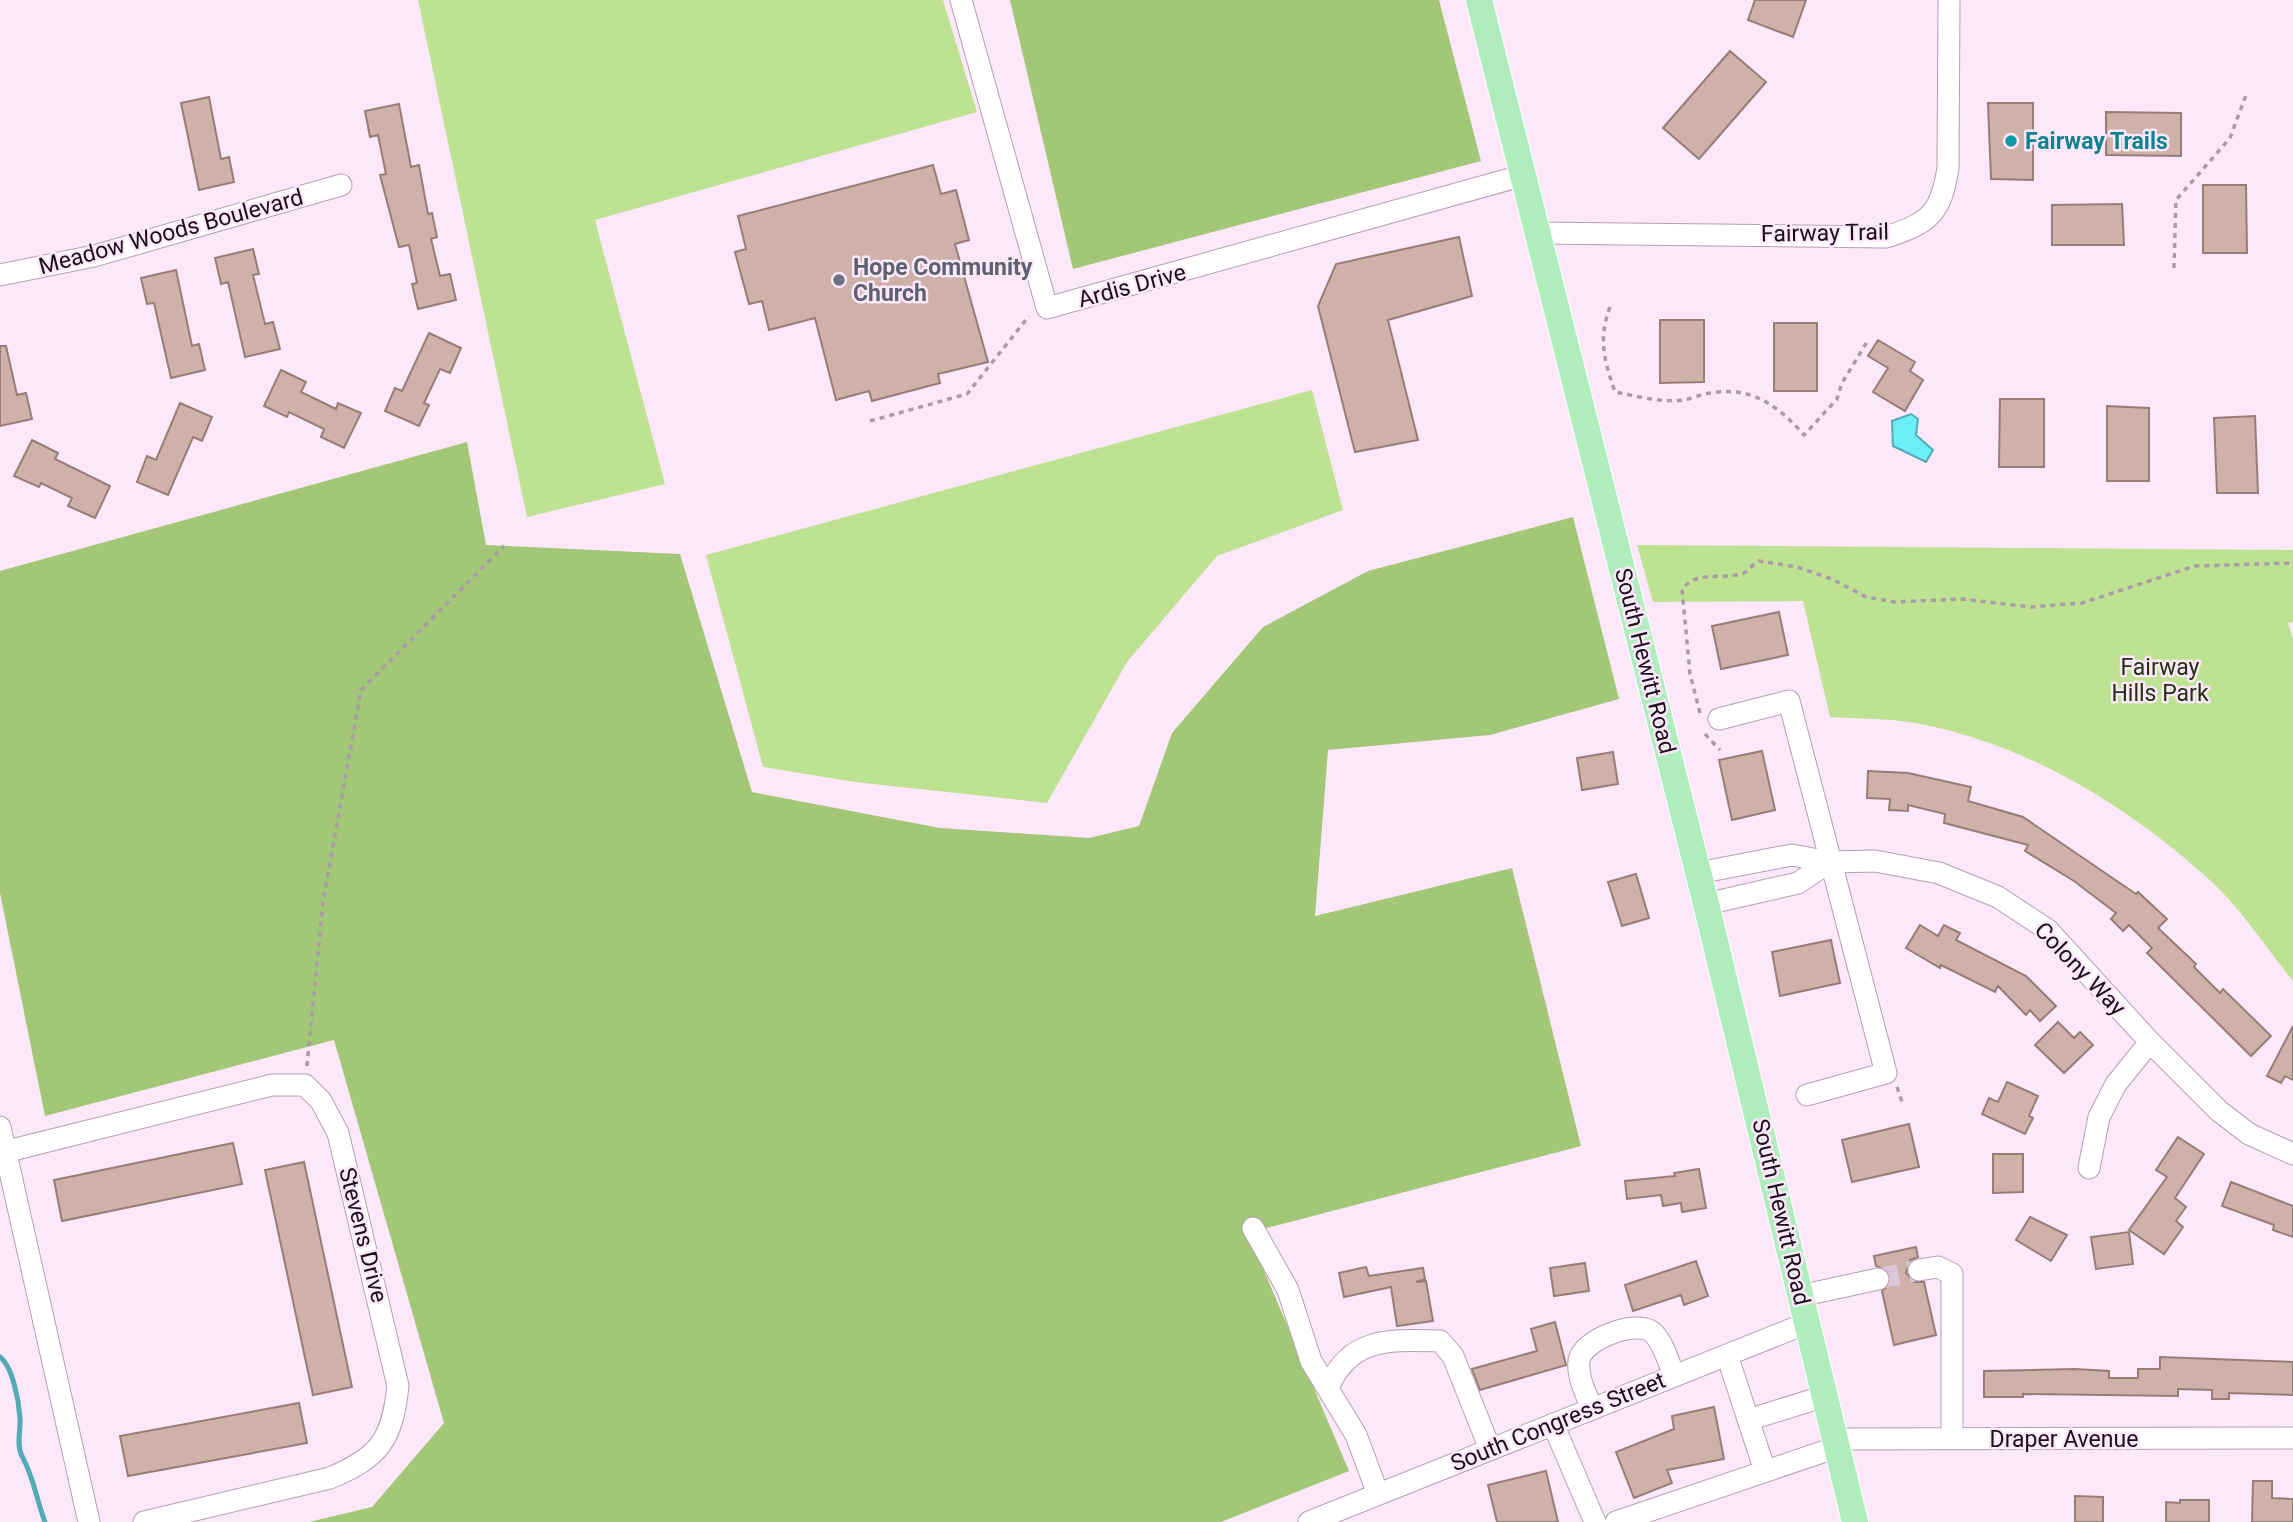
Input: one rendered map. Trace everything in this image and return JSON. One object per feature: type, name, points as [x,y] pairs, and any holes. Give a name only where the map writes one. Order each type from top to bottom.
[{"type":"main road","name":"South Hewitt Road","points":[[1479,0],[1706,905],[1855,1522]]},
{"type":"street","name":"Ardis Drive","points":[[961,0],[1042,307],[1524,175]]},
{"type":"street","name":"Fairway Trail","points":[[1538,233],[1886,237],[1913,228],[1930,218],[1944,195],[1948,0]]},
{"type":"street","name":"Meadow Woods Boulevard","points":[[0,275],[94,256],[341,185]]},
{"type":"street","points":[[1719,719],[1789,701],[1886,1073],[1807,1095]]},
{"type":"street","name":"Colony Way","points":[[1698,873],[1792,855],[1829,862],[1875,861],[1939,873],[1998,897],[2048,930],[2150,1042],[2219,1111],[2249,1133],[2293,1154]]},
{"type":"street","points":[[1706,905],[1798,883],[1829,862]]},
{"type":"street","points":[[2089,1168],[2099,1117],[2116,1084],[2150,1042]]},
{"type":"street","points":[[8,1151],[272,1085],[305,1085]]},
{"type":"street","name":"Stevens Drive","points":[[144,1522],[330,1478],[359,1466],[380,1446],[394,1422],[398,1386],[338,1133],[321,1101],[305,1085]]},
{"type":"street","points":[[0,1127],[8,1151],[89,1522]]},
{"type":"street","points":[[1253,1228],[1288,1290],[1311,1361],[1356,1435],[1378,1494]]},
{"type":"street","points":[[1919,1270],[1938,1268],[1952,1274],[1952,1439]]},
{"type":"street","points":[[1800,1296],[1878,1279]]},
{"type":"street","name":"South Congress Street","points":[[1309,1522],[1348,1514],[1378,1494],[1807,1323]]},
{"type":"street","points":[[1592,1408],[1584,1387],[1579,1361],[1582,1351],[1592,1342],[1631,1328],[1652,1332],[1674,1376]]},
{"type":"street","points":[[1328,1388],[1336,1368],[1358,1348],[1397,1340],[1440,1341],[1453,1356],[1490,1449]]},
{"type":"street","points":[[1727,1355],[1765,1471]]},
{"type":"street","points":[[1748,1420],[1825,1396]]},
{"type":"street","points":[[1553,1424],[1595,1522]]},
{"type":"street","name":"Draper Avenue","points":[[1616,1522],[1765,1471],[1836,1443],[1952,1439],[2293,1438]]},
{"type":"path","points":[[2174,268],[2176,200],[2230,138],[2246,95]]},
{"type":"path","points":[[870,421],[967,394],[1042,307]]},
{"type":"path","points":[[1610,307],[1602,329],[1605,364],[1615,392],[1649,399],[1683,400],[1711,393],[1737,392],[1769,401],[1804,435],[1838,399],[1842,383],[1867,342]]},
{"type":"path","points":[[305,1085],[323,902],[361,690],[504,546]]},
{"type":"path","points":[[1720,750],[1705,734],[1690,674],[1682,589],[1688,582],[1699,578],[1742,574],[1759,561],[1797,567],[1832,579],[1866,597],[1895,602],[1961,599],[2053,607],[2082,603],[2195,566],[2293,563]]},
{"type":"green space","points":[[418,0],[943,0],[977,112],[595,220],[665,484],[527,517]]},
{"type":"green space","points":[[1010,0],[1439,0],[1481,161],[1073,269]]},
{"type":"green space","points":[[1312,390],[1343,510],[1217,556],[1127,662],[1047,803],[855,782],[763,767],[706,555]]},
{"type":"green space","points":[[467,442],[486,545],[680,554],[752,792],[940,828],[1089,838],[1139,826],[1172,733],[1263,627],[1368,571],[1573,517],[1619,699],[1490,735],[1328,750],[1315,916],[1512,868],[1581,1146],[1248,1233],[1349,1471],[1221,1522],[309,1522],[372,1507],[444,1423],[334,1040],[45,1116],[0,893],[0,571]]},
{"type":"green space","name":"Fairway Hills Park","points":[[1637,545],[2293,550],[2293,622],[2288,623],[2293,639],[2293,981],[2244,917],[2212,882],[2180,854],[2111,804],[2036,762],[1956,732],[1905,721],[1830,717],[1803,601],[1653,602]]},
{"type":"water","points":[[1911,414],[1918,419],[1916,435],[1933,450],[1926,462],[1893,446],[1892,421]]},
{"type":"building","points":[[1755,0],[1806,0],[1793,37],[1748,20]]},
{"type":"building","points":[[1730,51],[1766,82],[1699,159],[1663,128]]},
{"type":"building","points":[[209,97],[221,159],[229,157],[234,182],[199,190],[181,103]]},
{"type":"building","name":"Fairway Trails","points":[[1988,103],[2033,103],[2033,180],[1991,179]]},
{"type":"building","points":[[399,104],[411,167],[419,165],[428,214],[432,213],[437,237],[431,239],[440,276],[450,274],[456,300],[418,309],[412,284],[417,283],[409,245],[399,247],[380,175],[386,174],[378,135],[370,137],[365,111]]},
{"type":"building","points":[[2106,112],[2181,113],[2181,156],[2106,155]]},
{"type":"building","name":"Hope Community Church","points":[[933,165],[941,194],[956,190],[969,240],[955,244],[988,362],[938,374],[940,383],[872,401],[869,391],[836,400],[815,318],[769,330],[762,301],[749,304],[735,252],[746,249],[738,216]]},
{"type":"building","points":[[2203,185],[2246,185],[2247,253],[2203,253]]},
{"type":"building","name":"Fairway Trails","points":[[2122,204],[2124,245],[2052,245],[2052,205]]},
{"type":"building","points":[[1459,237],[1472,296],[1388,320],[1418,440],[1355,452],[1318,306],[1336,264]]},
{"type":"building","points":[[253,249],[259,274],[253,275],[265,324],[273,322],[280,349],[245,357],[228,282],[221,284],[215,258]]},
{"type":"building","points":[[176,270],[192,346],[199,344],[205,370],[171,378],[154,303],[147,304],[141,278]]},
{"type":"building","points":[[1660,320],[1704,320],[1704,382],[1660,383]]},
{"type":"building","points":[[1774,323],[1817,323],[1817,391],[1774,391]]},
{"type":"building","points":[[429,333],[461,348],[450,373],[440,369],[424,403],[429,405],[419,426],[385,411],[395,388],[402,391]]},
{"type":"building","points":[[1878,340],[1915,362],[1910,371],[1923,380],[1905,411],[1873,392],[1888,368],[1868,356]]},
{"type":"building","points":[[0,346],[6,346],[17,395],[26,393],[32,419],[0,426]]},
{"type":"building","points":[[281,370],[306,382],[301,392],[336,409],[338,403],[361,413],[344,448],[321,437],[324,429],[289,412],[287,417],[264,406]]},
{"type":"building","points":[[2000,399],[2044,399],[2044,467],[1999,467]]},
{"type":"building","points":[[180,403],[212,417],[202,441],[193,437],[168,495],[137,482],[147,456],[156,460]]},
{"type":"building","points":[[2107,406],[2149,408],[2149,481],[2107,481]]},
{"type":"building","points":[[2255,416],[2258,493],[2217,493],[2214,418]]},
{"type":"building","points":[[32,440],[58,453],[55,459],[110,486],[95,518],[68,506],[72,498],[41,483],[39,487],[14,476]]},
{"type":"building","points":[[1779,612],[1788,655],[1721,669],[1712,626]]},
{"type":"building","points":[[1762,751],[1775,810],[1732,820],[1719,760]]},
{"type":"building","points":[[1613,752],[1618,784],[1582,790],[1577,758]]},
{"type":"building","points":[[1868,771],[1908,773],[1971,787],[1968,801],[2023,817],[2136,894],[2138,892],[2167,919],[2158,928],[2196,964],[2194,967],[2220,993],[2223,989],[2271,1036],[2251,1056],[2147,953],[2152,948],[2129,925],[2123,931],[2111,919],[2116,913],[2074,881],[2025,851],[2028,845],[1944,823],[1945,814],[1908,805],[1908,811],[1889,810],[1890,799],[1867,798]]},
{"type":"building","points":[[1636,874],[1649,918],[1622,926],[1608,882]]},
{"type":"building","points":[[1920,925],[1938,936],[1944,925],[1960,933],[1956,940],[2026,976],[2056,1006],[2040,1021],[2030,1010],[2026,1015],[1998,986],[1995,992],[1941,965],[1940,968],[1906,948]]},
{"type":"building","points":[[1831,940],[1840,983],[1780,996],[1772,952]]},
{"type":"building","points":[[2058,1022],[2074,1038],[2080,1032],[2093,1045],[2064,1073],[2035,1045]]},
{"type":"building","points":[[2293,1026],[2293,1080],[2285,1076],[2281,1083],[2267,1076]]},
{"type":"building","points":[[2007,1082],[2038,1096],[2029,1116],[2033,1118],[2025,1134],[1982,1114],[1989,1098],[1998,1102]]},
{"type":"building","points":[[1909,1124],[1919,1167],[1852,1182],[1842,1140]]},
{"type":"building","points":[[2178,1137],[2204,1154],[2175,1198],[2186,1207],[2176,1221],[2183,1227],[2164,1254],[2129,1230],[2167,1177],[2156,1170]]},
{"type":"building","points":[[233,1143],[242,1184],[62,1221],[54,1180]]},
{"type":"building","points":[[1993,1154],[2023,1154],[2023,1192],[1993,1193]]},
{"type":"building","points":[[304,1162],[352,1387],[313,1395],[265,1170]]},
{"type":"building","points":[[1699,1169],[1706,1208],[1682,1212],[1681,1203],[1663,1206],[1661,1195],[1627,1199],[1625,1181],[1675,1176],[1674,1173]]},
{"type":"building","points":[[2231,1182],[2293,1206],[2293,1237],[2273,1230],[2274,1225],[2222,1206]]},
{"type":"building","points":[[2030,1217],[2067,1235],[2051,1261],[2016,1240]]},
{"type":"building","points":[[2129,1232],[2133,1264],[2096,1269],[2091,1237]]},
{"type":"building","points":[[1916,1247],[1918,1257],[1910,1260],[1906,1273],[1914,1282],[1924,1282],[1936,1335],[1894,1345],[1882,1291],[1890,1284],[1891,1276],[1887,1270],[1876,1266],[1874,1256]]},
{"type":"building","points":[[1696,1261],[1708,1296],[1684,1305],[1681,1295],[1633,1311],[1625,1285]]},
{"type":"building","points":[[1585,1263],[1589,1291],[1554,1296],[1550,1268]]},
{"type":"building","points":[[1366,1267],[1369,1276],[1423,1268],[1425,1279],[1416,1282],[1426,1281],[1433,1321],[1397,1326],[1391,1287],[1344,1297],[1339,1273]]},
{"type":"building","points":[[1555,1322],[1566,1365],[1480,1390],[1472,1369],[1537,1351],[1531,1329]]},
{"type":"building","points":[[2160,1357],[2293,1362],[2293,1395],[2229,1393],[2229,1399],[2212,1399],[2212,1390],[2178,1389],[2178,1396],[2023,1394],[2023,1397],[1984,1397],[1984,1371],[2075,1369],[2109,1371],[2109,1378],[2138,1378],[2138,1369],[2160,1369]]},
{"type":"building","points":[[299,1403],[307,1443],[128,1476],[120,1436]]},
{"type":"building","points":[[1714,1407],[1724,1459],[1667,1470],[1672,1483],[1634,1498],[1616,1452],[1674,1429],[1672,1416]]},
{"type":"building","points":[[1546,1471],[1558,1522],[1497,1522],[1488,1485]]},
{"type":"building","points":[[2253,1481],[2272,1481],[2272,1498],[2293,1499],[2293,1522],[2252,1522]]},
{"type":"building","points":[[2075,1496],[2103,1497],[2103,1522],[2075,1522]]},
{"type":"building","points":[[2180,1500],[2209,1500],[2209,1522],[2166,1522],[2166,1502],[2180,1503]]},
{"type":"waterway","points":[[0,1357],[5,1362],[14,1385],[20,1418],[20,1452],[45,1522]]},
{"type":"tunnel","points":[[1878,1279],[1919,1270]]},
{"type":"place","name":"Fairway Trails","points":[[2011,141]]},
{"type":"place","name":"Hope Community Church","points":[[839,280]]}]
